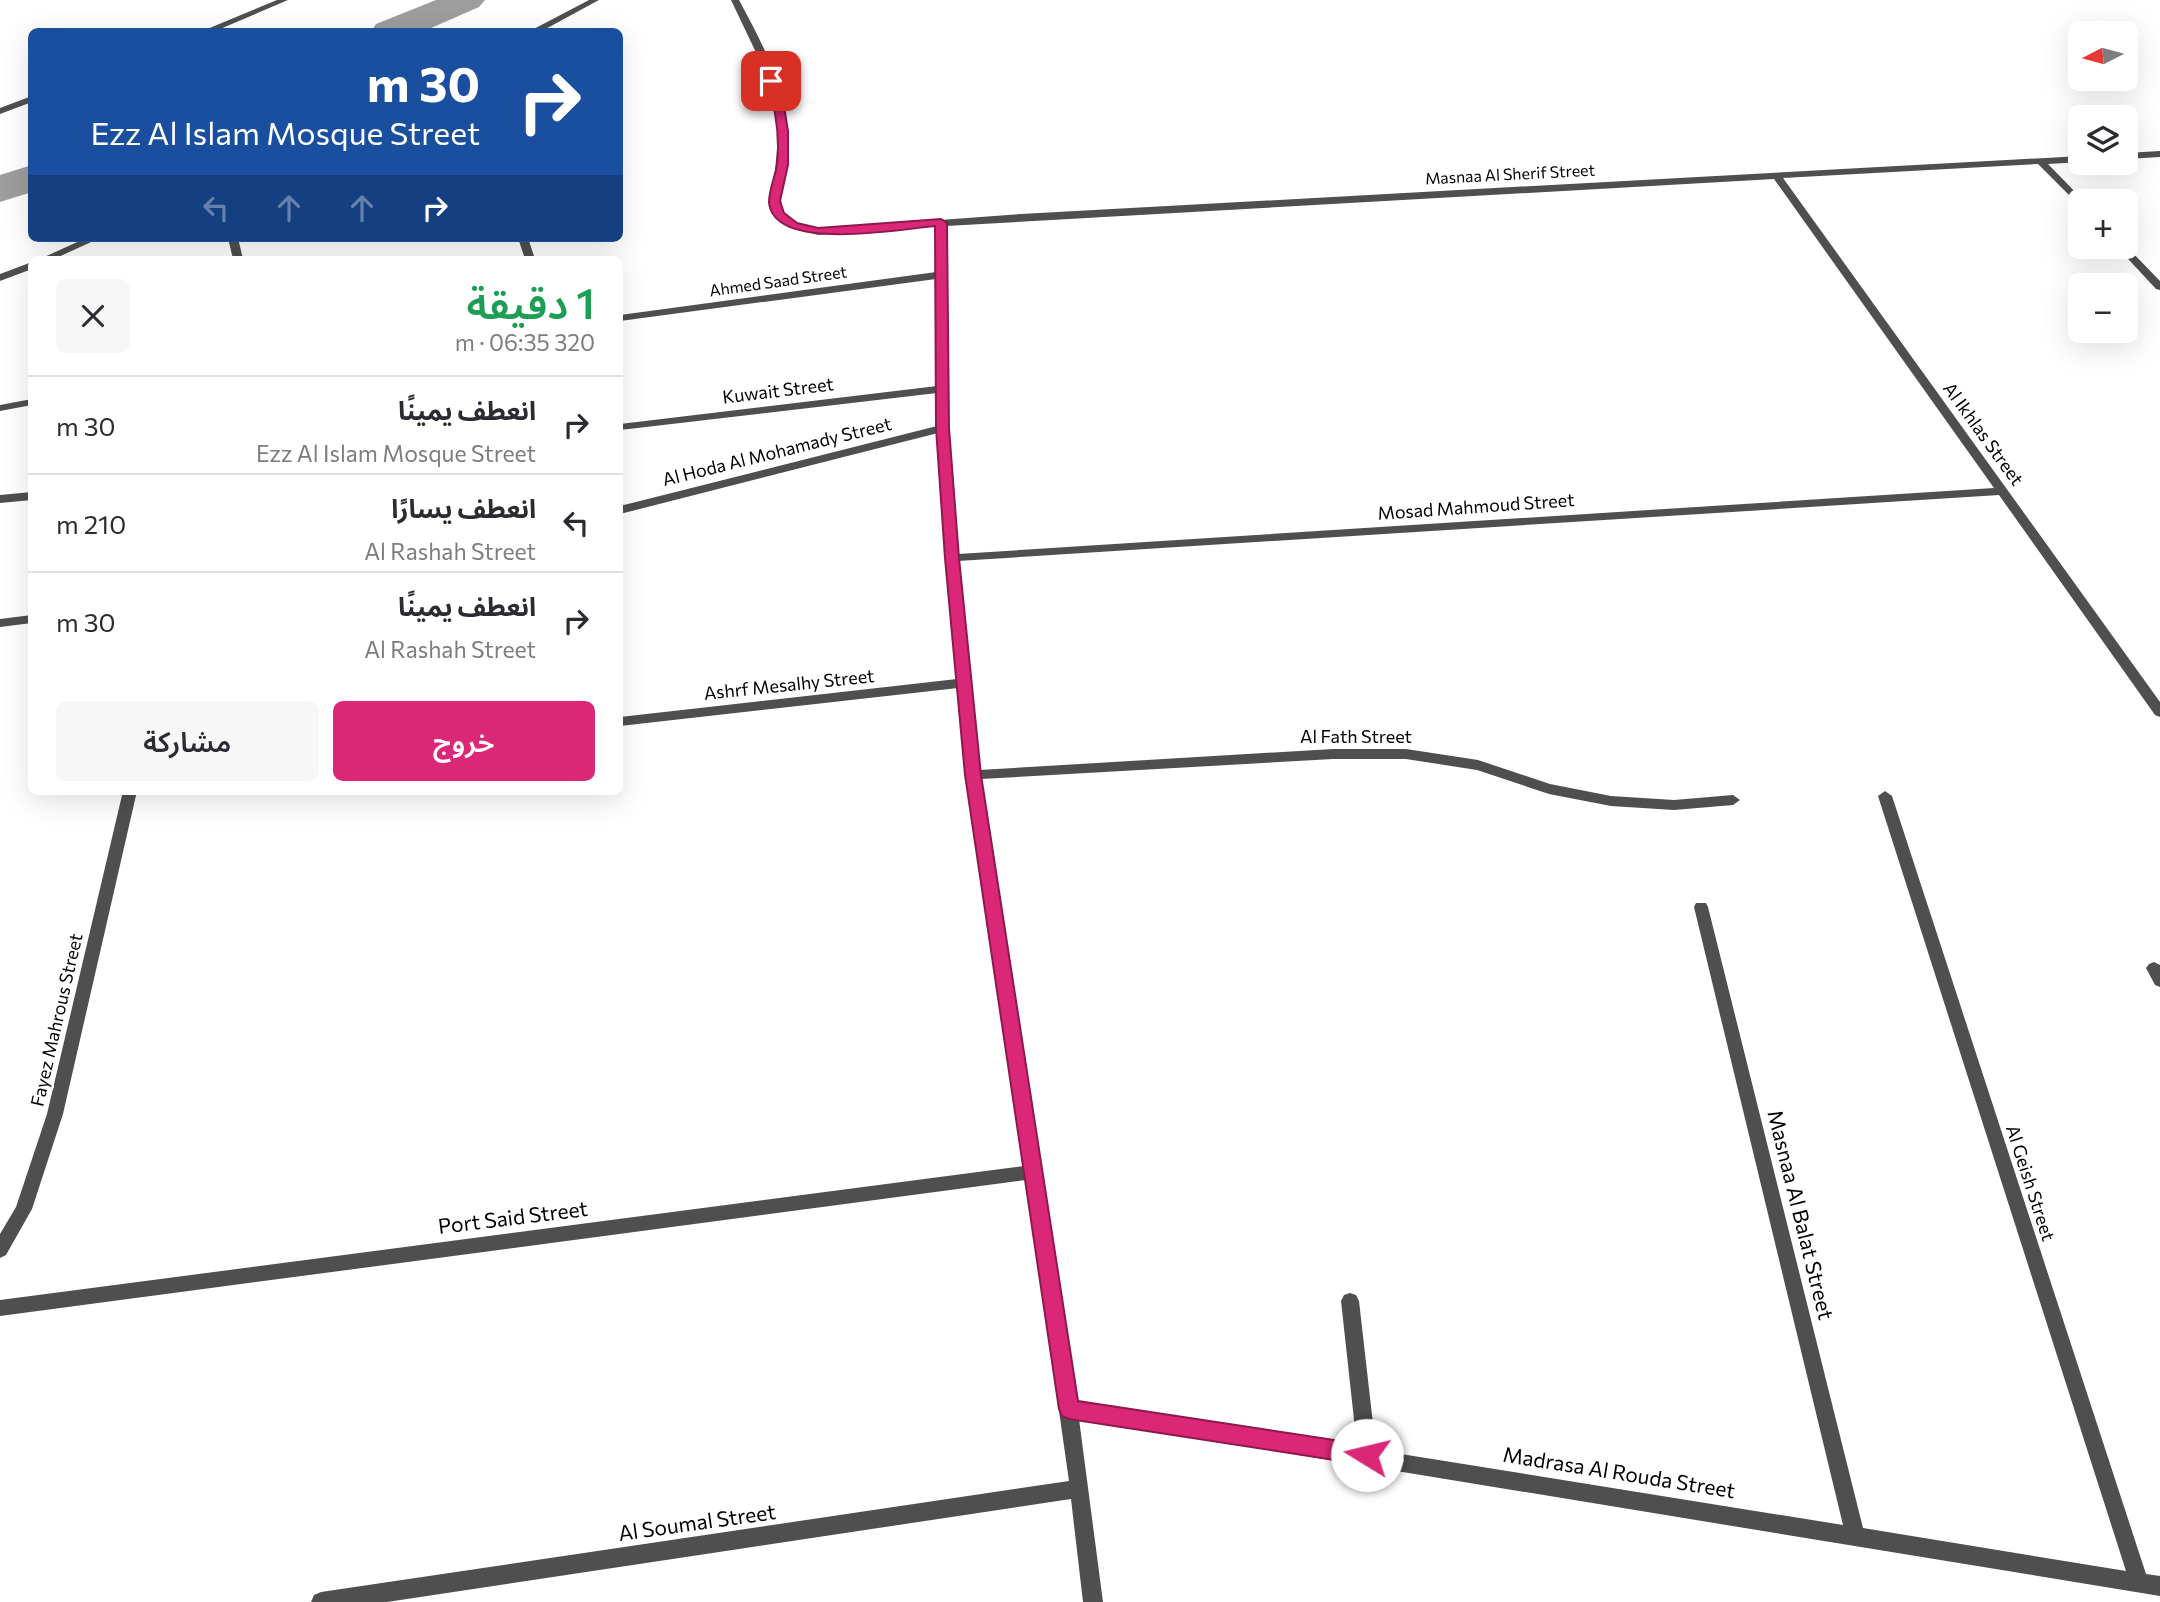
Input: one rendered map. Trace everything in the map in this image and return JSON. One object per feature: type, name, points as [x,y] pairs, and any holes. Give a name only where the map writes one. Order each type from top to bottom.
[{"type":"street","points":[[214,28],[284,0]]},
{"type":"street","points":[[539,28],[595,0]]},
{"type":"street","name":"Masnaa Al Sherif Street","points":[[735,0],[758,44],[778,100],[783,131],[782,165],[775,201],[779,215],[793,226],[818,232],[2068,160]]},
{"type":"street","points":[[0,111],[28,100]]},
{"type":"street","points":[[2138,156],[2160,155]]},
{"type":"street","points":[[2040,161],[2068,190]]},
{"type":"street","name":"Al Ikhlas Street","points":[[1777,176],[2160,712]]},
{"type":"street","points":[[941,223],[943,428],[952,558],[973,775],[1069,1409],[1093,1602]]},
{"type":"street","points":[[52,256],[85,242]]},
{"type":"street","points":[[2133,259],[2160,287]]},
{"type":"street","points":[[0,278],[28,267]]},
{"type":"street","name":"Ahmed Saad Street","points":[[623,318],[940,275]]},
{"type":"street","name":"Kuwait Street","points":[[623,427],[942,389]]},
{"type":"street","points":[[0,408],[28,403]]},
{"type":"street","name":"Al Hoda Al Mohamady Street","points":[[623,509],[943,428]]},
{"type":"street","name":"Mosad Mahmoud Street","points":[[952,558],[2002,491]]},
{"type":"street","points":[[0,499],[28,496]]},
{"type":"street","points":[[0,623],[28,620]]},
{"type":"street","name":"Ashrf Mesalhy Street","points":[[623,722],[963,683]]},
{"type":"street","name":"Al Fath Street","points":[[973,775],[1333,754],[1406,754],[1478,765],[1549,789],[1611,801],[1674,805],[1733,800]]},
{"type":"street","name":"Fayez Mahrous Street","points":[[0,1250],[24,1209],[55,1114],[129,795]]},
{"type":"street","name":"Al Geish Street","points":[[1885,796],[2139,1582]]},
{"type":"street","name":"Masnaa Al Balat Street","points":[[1701,907],[1855,1535]]},
{"type":"street","name":"Port Said Street","points":[[0,1308],[1032,1172]]},
{"type":"street","points":[[1350,1301],[1367,1455]]},
{"type":"street","name":"Madrasa Al Rouda Street","points":[[1069,1409],[1367,1455],[2160,1586]]},
{"type":"street","name":"Al Soumal Street","points":[[321,1602],[1079,1489]]},
{"type":"waterway","points":[[399,28],[467,0]]},
{"type":"waterway","points":[[0,190],[28,179]]},
{"type":"route","points":[[771,81],[778,100],[783,131],[782,165],[775,201],[779,215],[793,226],[818,232],[941,223],[943,428],[963,683],[973,775],[1069,1409],[1367,1455]]}]
